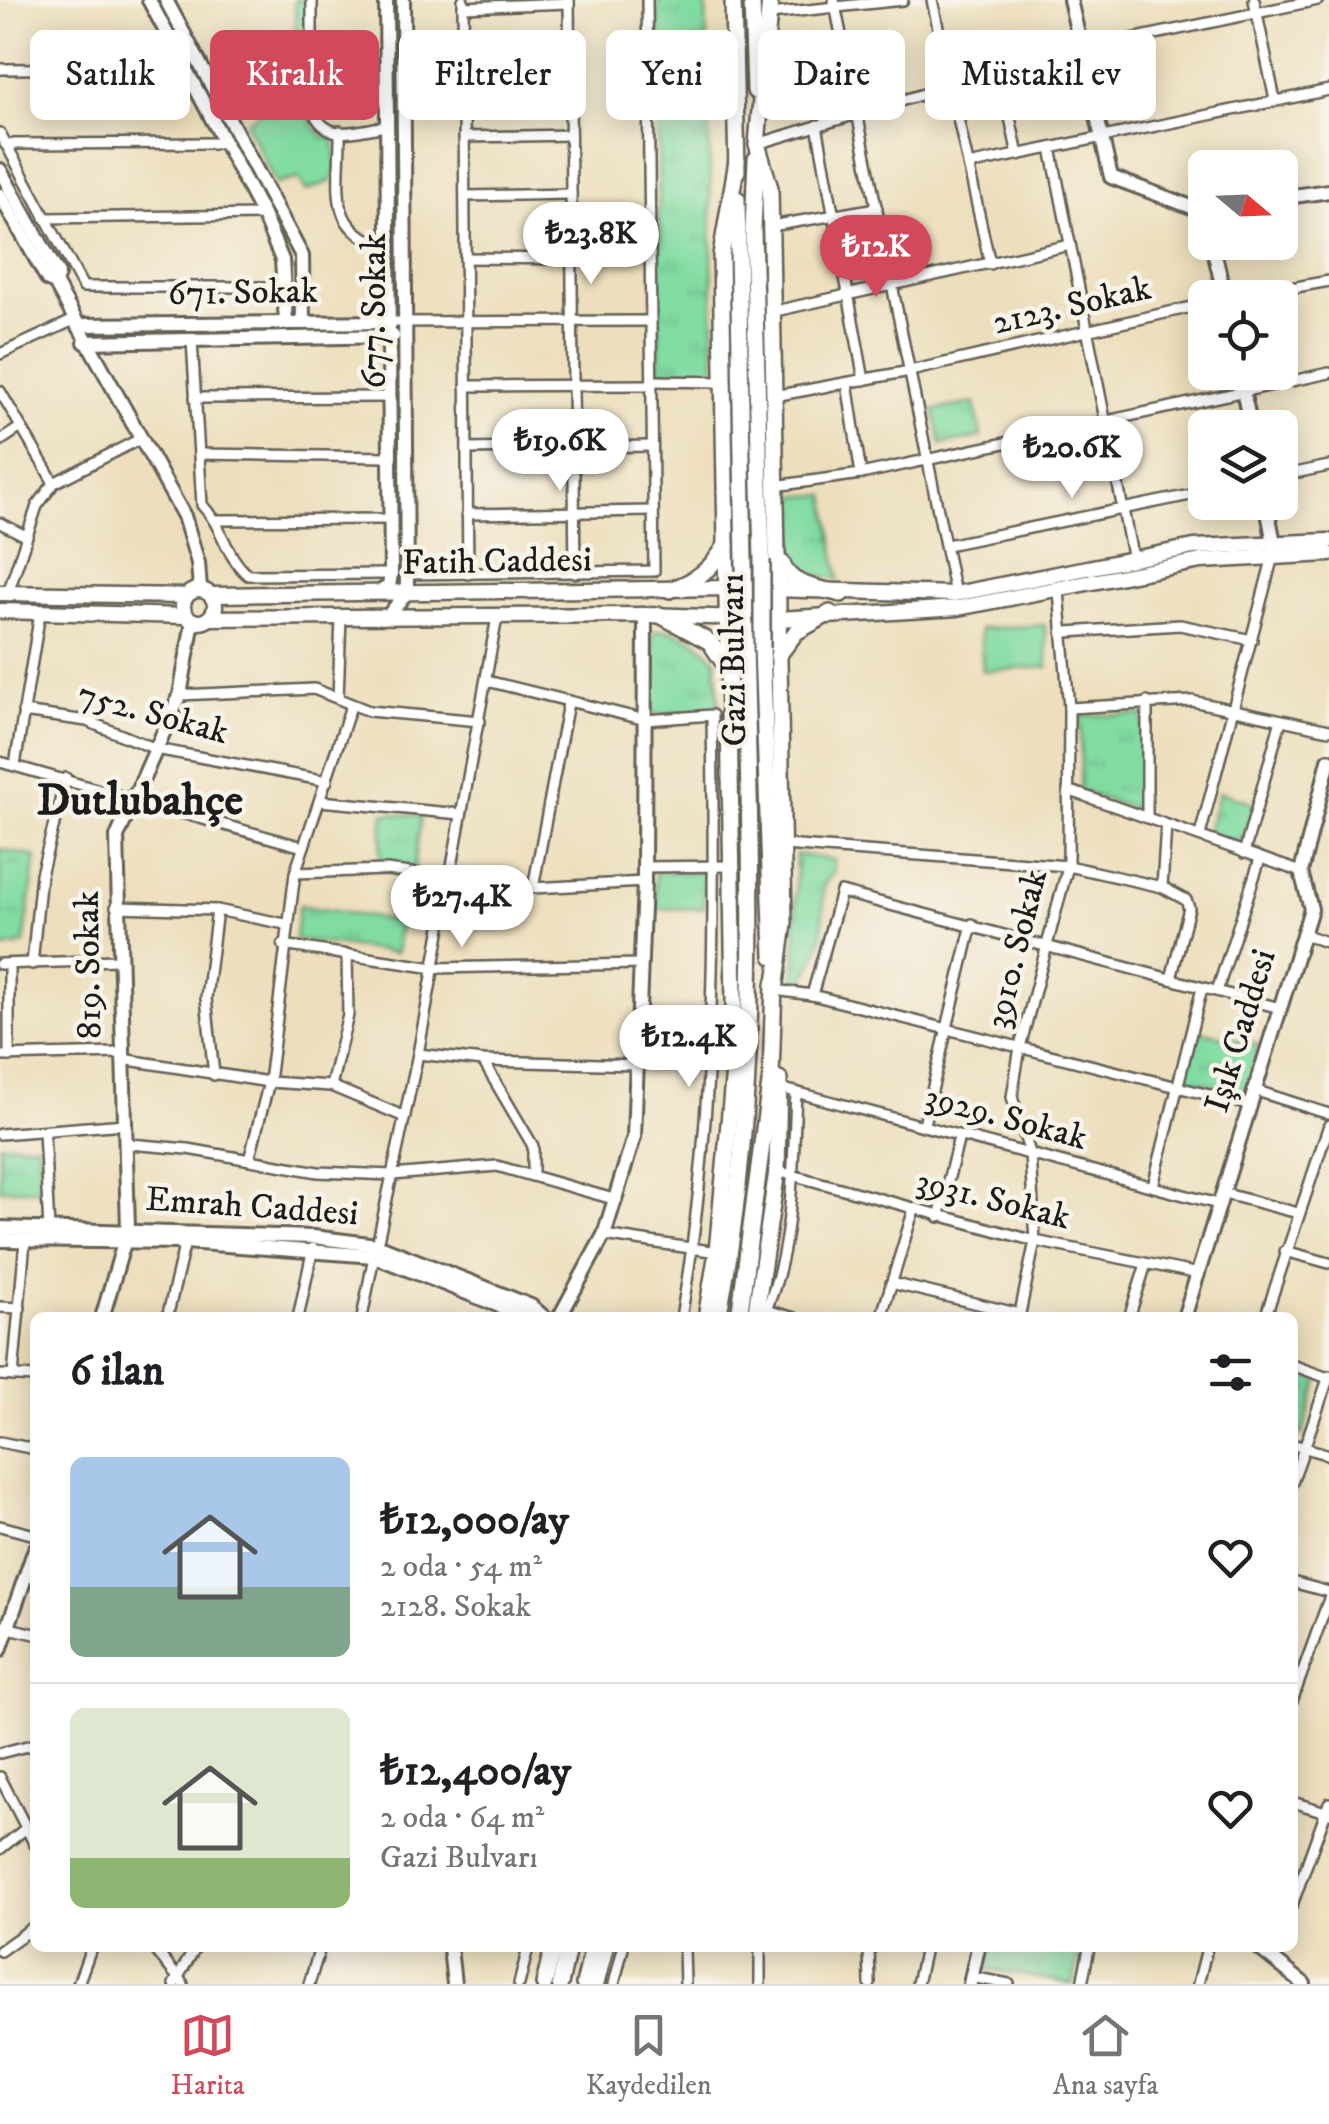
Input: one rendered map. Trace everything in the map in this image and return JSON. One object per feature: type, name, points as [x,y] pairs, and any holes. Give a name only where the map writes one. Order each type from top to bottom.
[{"type":"highway","name":"Gazi Bulvarı","points":[[719,1312],[730,1257],[753,1012],[733,0]]},
{"type":"highway","name":"Gazi Bulvarı","points":[[741,1312],[775,990],[762,648],[752,0]]},
{"type":"highway","points":[[770,7],[757,144],[770,188],[782,588],[778,656],[784,922],[775,990]]},
{"type":"highway","points":[[707,1312],[717,1252],[735,1059],[720,255],[737,160]]},
{"type":"highway","points":[[670,590],[695,581],[716,562],[728,541]]},
{"type":"highway","points":[[778,544],[788,576],[841,594]]},
{"type":"highway","points":[[778,656],[796,632],[830,612]]},
{"type":"highway","points":[[653,615],[710,642],[728,673]]},
{"type":"highway","points":[[732,866],[753,1012]]},
{"type":"highway","points":[[761,1312],[784,1174],[788,1090],[773,1035]]},
{"type":"highway","points":[[544,1984],[552,1952]]},
{"type":"highway","points":[[560,1984],[567,1952]]},
{"type":"highway","points":[[584,1984],[592,1952]]},
{"type":"highway","points":[[596,1984],[604,1952]]},
{"type":"main road","points":[[1274,550],[1329,541]]},
{"type":"main road","name":"Fatih Caddesi","points":[[206,592],[782,588],[841,594],[955,594],[1194,548],[1274,550]]},
{"type":"main road","points":[[1274,550],[1329,554]]},
{"type":"main road","name":"Fatih Caddesi","points":[[0,612],[190,619],[653,615],[780,619],[830,612],[958,608],[1274,550]]},
{"type":"main road","points":[[4,593],[185,596],[206,592],[215,607],[210,618]]},
{"type":"main road","points":[[185,596],[190,619]]},
{"type":"street","points":[[149,0],[165,30]]},
{"type":"street","points":[[166,0],[302,256],[303,322]]},
{"type":"street","points":[[312,0],[312,108],[319,126],[330,132],[388,126]]},
{"type":"street","name":"677. Sokak","points":[[386,0],[391,574]]},
{"type":"street","name":"677. Sokak","points":[[404,0],[407,592]]},
{"type":"street","points":[[407,574],[654,571],[647,0]]},
{"type":"street","points":[[770,7],[903,0]]},
{"type":"street","points":[[932,0],[939,30]]},
{"type":"street","points":[[1070,0],[1076,30]]},
{"type":"street","points":[[1254,0],[1275,100]]},
{"type":"street","points":[[1156,33],[1318,0]]},
{"type":"street","points":[[463,30],[463,3],[569,2],[569,30]]},
{"type":"street","points":[[835,4],[840,30]]},
{"type":"street","points":[[190,67],[200,62]]},
{"type":"street","points":[[0,68],[30,68]]},
{"type":"street","points":[[190,78],[263,214],[282,260],[286,322]]},
{"type":"street","points":[[968,165],[1329,90]]},
{"type":"street","points":[[464,120],[468,574]]},
{"type":"street","points":[[570,120],[575,574]]},
{"type":"street","points":[[757,144],[830,120]]},
{"type":"street","points":[[859,120],[955,594]]},
{"type":"street","points":[[958,120],[990,264]]},
{"type":"street","points":[[1011,120],[1018,155]]},
{"type":"street","points":[[1096,120],[1111,176],[1188,206]]},
{"type":"street","points":[[817,124],[830,217],[864,380]]},
{"type":"street","points":[[340,131],[342,212],[348,228],[360,240],[388,245]]},
{"type":"street","points":[[464,137],[570,136]]},
{"type":"street","points":[[224,143],[3,138],[83,287],[286,287]]},
{"type":"street","points":[[1051,148],[1133,560]]},
{"type":"street","points":[[0,170],[58,274],[55,283]]},
{"type":"street","points":[[1298,195],[1329,191]]},
{"type":"street","points":[[465,196],[571,194]]},
{"type":"street","points":[[1,200],[48,280],[55,283],[138,440],[184,516],[206,592]]},
{"type":"street","points":[[770,226],[877,208]]},
{"type":"street","points":[[45,218],[263,214]]},
{"type":"street","points":[[771,312],[1070,245]]},
{"type":"street","points":[[465,258],[572,260]]},
{"type":"street","points":[[1298,287],[1329,281]]},
{"type":"street","name":"2123. Sokak","points":[[774,396],[910,371],[1188,308]]},
{"type":"street","name":"671. Sokak","points":[[85,342],[406,329],[466,322],[651,321]]},
{"type":"street","points":[[0,354],[75,322]]},
{"type":"street","name":"671. Sokak","points":[[75,322],[303,322],[389,329]]},
{"type":"street","points":[[192,340],[202,505],[213,516],[235,564],[248,574],[391,574],[389,586],[378,593]]},
{"type":"street","points":[[776,486],[860,474],[1329,374]]},
{"type":"street","points":[[466,386],[724,382]]},
{"type":"street","points":[[847,383],[860,474]]},
{"type":"street","points":[[0,391],[54,484]]},
{"type":"street","points":[[1243,392],[1247,410]]},
{"type":"street","points":[[196,398],[390,397]]},
{"type":"street","points":[[0,441],[20,427]]},
{"type":"street","points":[[4,593],[37,506],[54,484],[138,440]]},
{"type":"street","points":[[467,449],[652,446]]},
{"type":"street","points":[[198,454],[390,457]]},
{"type":"street","points":[[1298,472],[1329,466]]},
{"type":"street","points":[[947,545],[1188,496]]},
{"type":"street","points":[[467,514],[653,510]]},
{"type":"street","points":[[184,516],[391,519]]},
{"type":"street","points":[[1200,835],[1274,550],[1269,520]]},
{"type":"street","points":[[0,523],[26,536]]},
{"type":"street","name":"3910. Sokak","points":[[1020,1312],[1035,1241],[1030,1153],[1012,1097],[1020,1047],[1068,866],[1070,708],[1066,632],[1059,590]]},
{"type":"street","points":[[388,616],[407,592]]},
{"type":"street","points":[[14,765],[40,613]]},
{"type":"street","points":[[562,1312],[604,1236],[634,1137],[646,720],[653,615]]},
{"type":"street","points":[[338,698],[341,617]]},
{"type":"street","points":[[363,1312],[418,1054],[497,617]]},
{"type":"street","name":"819. Sokak","points":[[104,1312],[125,1236],[129,1144],[121,1056],[116,836],[180,696],[190,619]]},
{"type":"street","points":[[1066,632],[1180,625],[1252,640]]},
{"type":"street","points":[[486,682],[646,720],[712,714],[711,1062],[693,1249],[681,1312]]},
{"type":"street","points":[[180,696],[314,689],[351,706],[480,721]]},
{"type":"street","points":[[1070,708],[1192,701],[1329,730]]},
{"type":"street","points":[[1147,702],[1147,817]]},
{"type":"street","points":[[532,888],[568,703]]},
{"type":"street","points":[[250,1160],[268,1082],[285,924],[295,873],[351,706]]},
{"type":"street","name":"752. Sokak","points":[[23,712],[88,721],[156,749],[327,781]]},
{"type":"street","points":[[1244,852],[1281,720]]},
{"type":"street","name":"Işık Caddesi","points":[[1186,1312],[1310,908],[1301,872],[1329,760]]},
{"type":"street","points":[[0,762],[303,847]]},
{"type":"street","points":[[32,964],[41,874],[66,778]]},
{"type":"street","points":[[1068,790],[1301,872]]},
{"type":"street","points":[[320,802],[461,814]]},
{"type":"street","points":[[1162,887],[1166,825]]},
{"type":"street","points":[[784,845],[1068,866],[1162,887],[1186,900],[1189,908],[1171,979]]},
{"type":"street","points":[[1217,991],[1260,859]]},
{"type":"street","points":[[295,873],[386,870],[532,888],[732,866]]},
{"type":"street","points":[[812,995],[835,900],[841,892],[1280,1008]]},
{"type":"street","points":[[116,908],[217,910],[285,924]]},
{"type":"street","points":[[214,1075],[206,998],[217,910]]},
{"type":"street","points":[[924,1124],[972,924]]},
{"type":"street","points":[[1303,934],[1329,943]]},
{"type":"street","points":[[283,945],[434,968],[641,964]]},
{"type":"street","points":[[331,1086],[348,1015],[347,955]]},
{"type":"street","points":[[117,960],[5,964],[4,1056],[121,1056],[214,1075],[331,1086],[405,1117]]},
{"type":"street","points":[[1154,1186],[1202,988]]},
{"type":"street","points":[[775,990],[812,995],[1250,1106]]},
{"type":"street","points":[[418,1054],[483,1061],[735,1059]]},
{"type":"street","points":[[483,1061],[534,1146],[533,1174]]},
{"type":"street","name":"3929. Sokak","points":[[788,1090],[1154,1186],[1298,1213]]},
{"type":"street","points":[[1254,1090],[1329,1114]]},
{"type":"street","points":[[0,1134],[126,1124]]},
{"type":"street","points":[[44,1131],[49,1230]]},
{"type":"street","points":[[1267,1312],[1328,1131]]},
{"type":"street","points":[[939,1217],[959,1137]]},
{"type":"street","points":[[129,1144],[250,1160],[280,1169],[392,1175],[497,1166],[617,1200]]},
{"type":"street","name":"3931. Sokak","points":[[784,1174],[1035,1241],[1198,1274]]},
{"type":"street","points":[[884,1312],[914,1210]]},
{"type":"street","name":"Emrah Caddesi","points":[[0,1228],[376,1251],[516,1312]]},
{"type":"street","points":[[604,1236],[717,1252]]},
{"type":"street","name":"Emrah Caddesi","points":[[0,1240],[314,1237],[376,1251],[532,1306],[538,1312]]},
{"type":"street","points":[[13,1376],[25,1241]]},
{"type":"street","points":[[168,1312],[185,1242]]},
{"type":"street","points":[[299,1312],[313,1248]]},
{"type":"street","points":[[1285,1251],[1329,1263]]},
{"type":"street","points":[[1130,1312],[1146,1264]]},
{"type":"street","points":[[891,1283],[1003,1312]]},
{"type":"street","points":[[0,1307],[20,1308]]},
{"type":"street","points":[[1298,1367],[1329,1377],[1298,1466]]},
{"type":"street","points":[[0,1376],[30,1377]]},
{"type":"street","points":[[0,1442],[30,1448]]},
{"type":"street","points":[[1298,1446],[1329,1455]]},
{"type":"street","points":[[0,1526],[30,1534]]},
{"type":"street","points":[[0,1650],[30,1562]]},
{"type":"street","points":[[1298,1584],[1329,1595],[1298,1684]]},
{"type":"street","points":[[5,1627],[30,1633]]},
{"type":"street","points":[[0,1753],[30,1745]]},
{"type":"street","points":[[0,1777],[30,1836]]},
{"type":"street","points":[[1298,1803],[1328,1809],[1298,1889]]},
{"type":"street","points":[[0,1848],[26,1830]]},
{"type":"street","points":[[0,1951],[30,1930]]},
{"type":"street","points":[[78,1984],[90,1952]]},
{"type":"street","points":[[157,1952],[178,1982],[194,1952]]},
{"type":"street","points":[[308,1984],[319,1952]]},
{"type":"street","points":[[450,1952],[454,1984]]},
{"type":"street","points":[[520,1984],[527,1952]]},
{"type":"street","points":[[614,1984],[622,1952]]},
{"type":"street","points":[[684,1952],[684,1984]]},
{"type":"street","points":[[760,1952],[760,1984]]},
{"type":"street","points":[[869,1952],[870,1984]]},
{"type":"street","points":[[916,1984],[924,1952]]},
{"type":"street","points":[[977,1952],[971,1980],[1009,1984]]},
{"type":"street","points":[[1082,1984],[1088,1952]]},
{"type":"street","points":[[1198,1984],[1206,1952]]},
{"type":"street","points":[[1275,1953],[1304,1984]]},
{"type":"green space","points":[[295,0],[307,0],[307,30],[296,30]]},
{"type":"green space","points":[[658,0],[706,0],[707,30],[658,30]]},
{"type":"green space","points":[[311,120],[323,138],[334,136],[337,169],[331,181],[306,191],[298,178],[276,184],[246,123]]},
{"type":"green space","points":[[658,120],[709,120],[715,373],[659,371]]},
{"type":"green space","points":[[975,403],[981,437],[941,445],[934,410]]},
{"type":"green space","points":[[826,495],[839,579],[811,574],[794,556],[792,496]]},
{"type":"green space","points":[[1045,625],[1048,667],[983,671],[980,629]]},
{"type":"green space","points":[[670,630],[695,640],[716,659],[719,712],[661,716],[650,711],[654,631]]},
{"type":"green space","points":[[1081,715],[1143,715],[1141,811],[1080,791]]},
{"type":"green space","points":[[1219,792],[1254,803],[1242,843],[1207,832]]},
{"type":"green space","points":[[384,813],[421,816],[414,869],[379,866]]},
{"type":"green space","points":[[0,849],[36,857],[24,944],[0,949]]},
{"type":"green space","points":[[796,854],[834,860],[833,875],[824,883],[822,942],[803,983],[795,986]]},
{"type":"green space","points":[[655,872],[704,872],[704,908],[656,909]]},
{"type":"green space","points":[[299,905],[400,922],[396,953],[295,939]]},
{"type":"green space","points":[[1199,1031],[1259,1045],[1247,1093],[1186,1078]]},
{"type":"green space","points":[[0,1144],[38,1144],[40,1189],[0,1189]]},
{"type":"green space","points":[[1298,1374],[1319,1380],[1302,1435],[1298,1434]]},
{"type":"green space","points":[[987,1952],[1079,1952],[1073,1984],[983,1968]]},
{"type":"district","name":"Dutlubahçe","points":[[140,801]]}]
